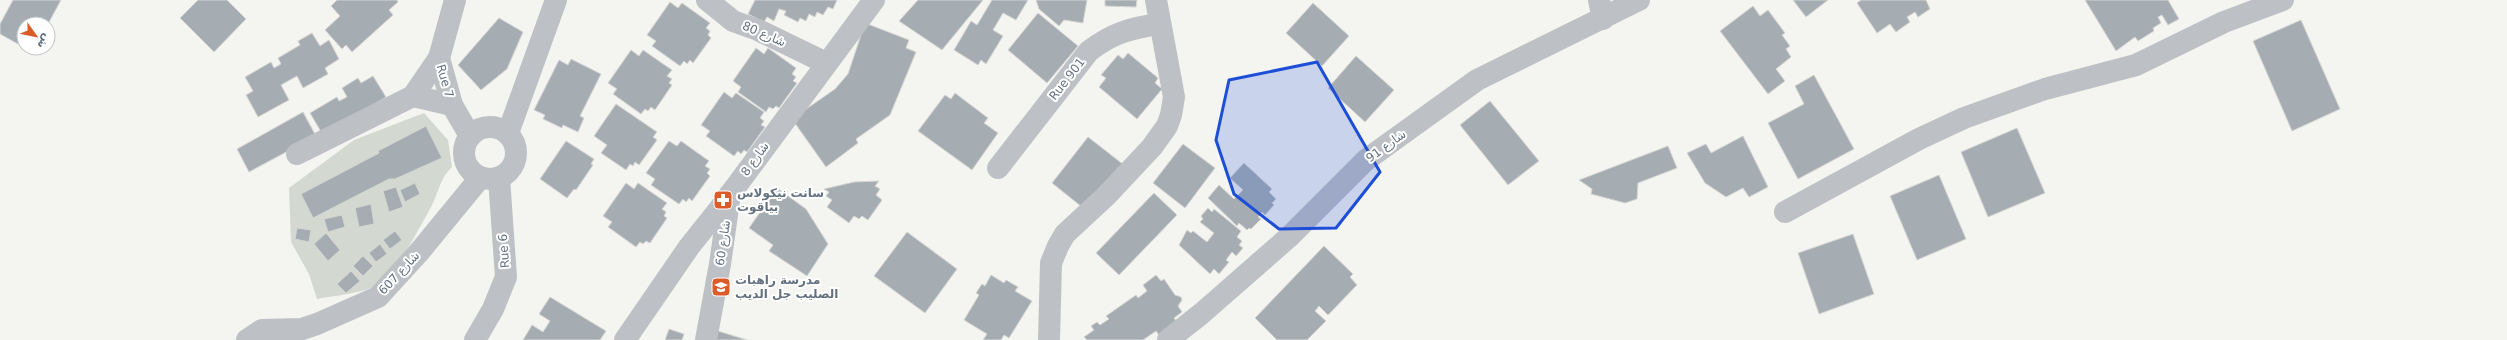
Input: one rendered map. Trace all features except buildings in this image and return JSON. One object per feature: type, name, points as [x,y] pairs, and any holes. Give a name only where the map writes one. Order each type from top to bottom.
[{"type":"street","name":"Rue 7","points":[[455,0],[438,58],[452,105],[470,136]]},
{"type":"street","points":[[508,133],[556,0]]},
{"type":"street","name":"شارع 80","points":[[707,0],[732,21],[758,30],[826,62]]},
{"type":"street","name":"شارع 8","points":[[625,340],[689,247],[730,194],[826,62],[874,0]]},
{"type":"street","points":[[1049,340],[1051,263],[1058,246],[1065,234],[1107,195],[1152,147],[1167,126],[1171,115],[1174,97],[1156,0]]},
{"type":"street","points":[[1786,212],[1919,139],[1964,118],[2045,89],[2136,64],[2224,22],[2283,0]]},
{"type":"street","name":"شارع 91","points":[[1168,340],[1201,314],[1290,236],[1366,160],[1477,80],[1601,9],[1636,1]]},
{"type":"street","name":"Rue 901","points":[[998,168],[1089,51],[1107,38],[1130,28],[1160,24]]},
{"type":"street","points":[[297,154],[413,96],[438,58]]},
{"type":"street","points":[[413,96],[452,105]]},
{"type":"street","points":[[495,127],[508,133],[515,144],[516,158],[511,170],[490,178],[472,173],[466,165],[463,154],[465,145],[470,136],[482,128],[495,127]]},
{"type":"street","name":"شارع 607","points":[[247,340],[262,330],[302,329],[317,324],[378,297],[490,178]]},
{"type":"street","name":"Rue 6","points":[[475,340],[494,310],[506,277],[490,178]]},
{"type":"street","name":"شارع 60","points":[[706,340],[720,264],[730,194]]},
{"type":"highlighted area","points":[[1317,62],[1380,172],[1336,228],[1279,229],[1234,194],[1216,140],[1229,80]]},
{"type":"shaded area","points":[[424,113],[448,140],[452,167],[442,180],[432,205],[416,234],[395,268],[382,282],[359,292],[317,299],[309,274],[291,242],[289,188],[354,140]]},
{"type":"place","name":"سانت نيكولاس بياقوت","points":[[723,200]]},
{"type":"place","name":"مدرسة راهبات الصليب جل الديب","points":[[721,287]]}]
